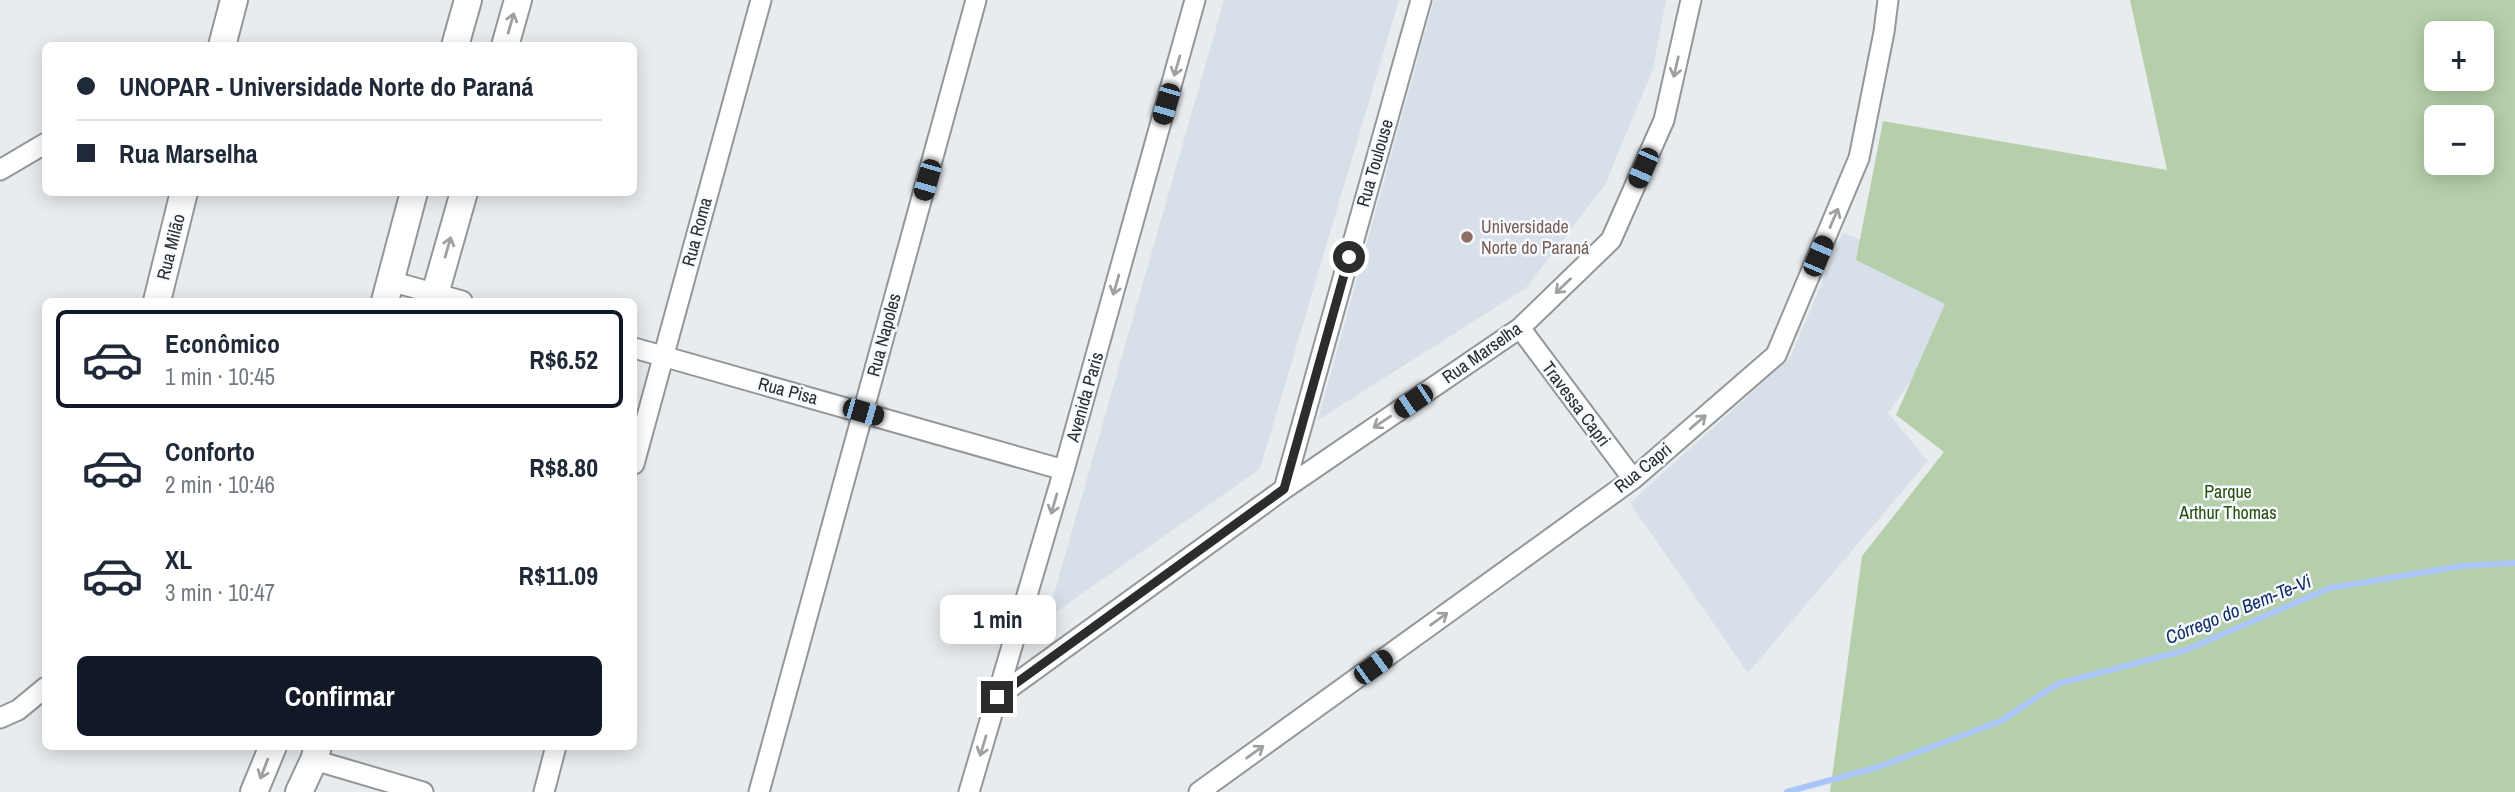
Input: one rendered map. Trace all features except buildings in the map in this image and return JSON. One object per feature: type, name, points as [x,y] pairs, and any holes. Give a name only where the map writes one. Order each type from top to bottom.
[{"type":"main road","points":[[221,42],[234,0]]},
{"type":"main road","points":[[456,42],[468,0]]},
{"type":"main road","points":[[506,42],[518,0]]},
{"type":"main road","name":"Rua Milão","points":[[158,298],[183,196]]},
{"type":"main road","points":[[387,291],[413,196]]},
{"type":"main road","points":[[434,297],[463,196]]},
{"type":"main road","points":[[254,792],[271,750]]},
{"type":"main road","points":[[299,792],[316,753]]},
{"type":"street","name":"Rua Roma","points":[[637,453],[761,0]]},
{"type":"street","name":"Rua Napoles","points":[[759,792],[976,0]]},
{"type":"street","name":"Avenida Paris","points":[[969,792],[1064,470],[1195,0]]},
{"type":"street","name":"Rua Toulouse","points":[[1284,489],[1421,0]]},
{"type":"street","name":"Rua Marselha","points":[[997,697],[1284,489],[1520,328],[1611,240],[1664,120],[1691,0]]},
{"type":"street","name":"Rua Capri","points":[[1199,792],[1633,479],[1776,355],[1859,158],[1888,0]]},
{"type":"street","points":[[0,170],[42,146]]},
{"type":"street","points":[[387,291],[434,297]]},
{"type":"street","name":"Travessa Capri","points":[[1520,328],[1633,479]]},
{"type":"street","name":"Rua Pisa","points":[[637,349],[1064,470]]},
{"type":"street","points":[[0,718],[18,710],[42,690]]},
{"type":"street","points":[[544,792],[555,750]]},
{"type":"street","points":[[316,753],[423,792]]},
{"type":"shaded area","points":[[1224,0],[1399,0],[1260,469],[1047,618]]},
{"type":"shaded area","name":"Universidade Norte do Paraná","points":[[1434,0],[1666,0],[1653,69],[1605,185],[1526,288],[1318,420]]},
{"type":"shaded area","points":[[1843,233],[1979,284],[1888,413],[1928,461],[1748,673],[1630,503],[1790,358]]},
{"type":"green space","name":"Parque Arthur Thomas","points":[[2130,0],[2515,0],[2515,792],[1830,792],[1862,556],[1944,452],[1896,415],[1945,304],[1856,260],[1883,121],[2167,170]]},
{"type":"waterway","name":"Córrego do Bem-Te-Vi","points":[[1787,792],[1878,767],[2001,721],[2057,684],[2186,650],[2330,588],[2461,566],[2515,563]]},
{"type":"place","name":"Universidade Norte do Paraná","points":[[1467,237]]},
{"type":"route","points":[[997,697],[1284,489],[1349,257]]}]
